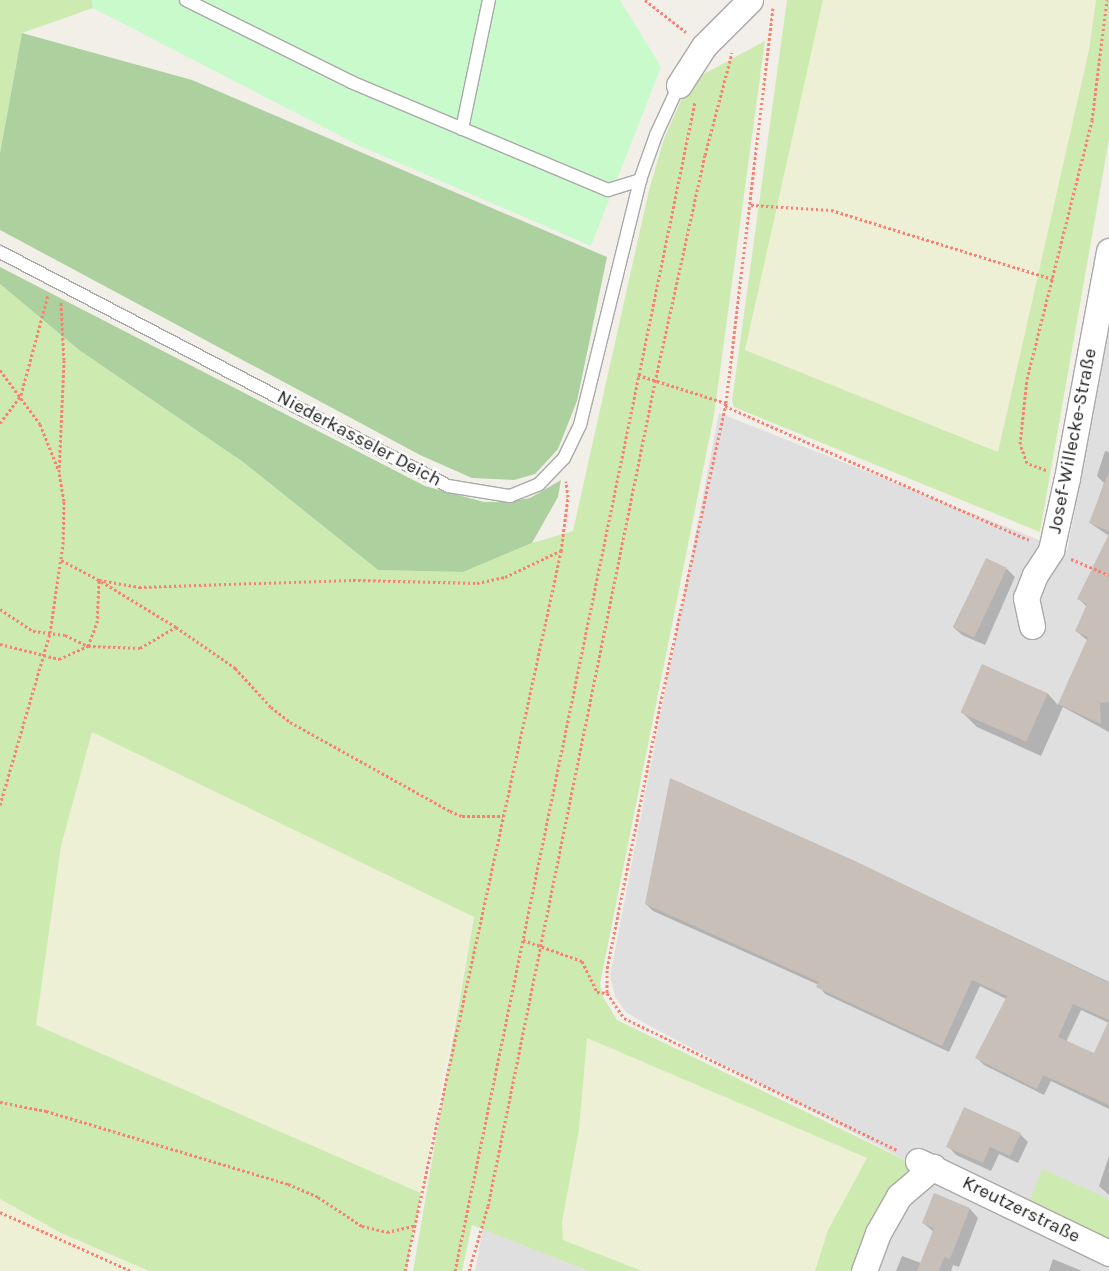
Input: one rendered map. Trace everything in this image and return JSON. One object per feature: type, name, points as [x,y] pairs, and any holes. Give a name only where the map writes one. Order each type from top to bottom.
[{"type":"street","name":"Niederkasseler Deich","points":[[692,65],[744,7]]},
{"type":"street","name":"Josef-Willecke-Straße","points":[[1032,626],[1026,598],[1035,575],[1051,550],[1067,478],[1109,251]]},
{"type":"street","name":"Kreutzerstraße","points":[[926,1164],[1109,1253]]},
{"type":"street","points":[[864,1271],[878,1233],[899,1196],[926,1164]]},
{"type":"lane","points":[[186,0],[351,82],[608,190],[640,180]]},
{"type":"lane","points":[[462,129],[489,0]]},
{"type":"lane","name":"Niederkasseler Deich","points":[[0,252],[59,281],[448,486],[510,496],[540,484],[564,458],[580,425],[640,180],[656,135],[692,65]]},
{"type":"path","points":[[454,1271],[699,85],[692,65],[645,0]]},
{"type":"path","points":[[774,0],[751,205],[725,404],[704,492],[660,706],[607,970],[606,993],[624,1018],[926,1164]]},
{"type":"path","points":[[1067,478],[1027,464],[1020,444],[1027,379],[1092,120],[1107,0]]},
{"type":"path","points":[[469,1271],[488,1206],[542,949],[655,382],[705,154],[744,7]]},
{"type":"path","points":[[751,205],[831,210],[1052,279]]},
{"type":"path","points":[[0,423],[21,394],[31,368],[49,292],[59,281]]},
{"type":"path","points":[[59,281],[64,360],[59,472]]},
{"type":"path","points":[[0,370],[21,394],[40,424],[59,472],[64,500],[61,560],[50,633],[0,805]]},
{"type":"path","points":[[638,375],[725,404],[1109,575]]},
{"type":"path","points":[[405,1271],[561,551],[568,497],[564,458]]},
{"type":"path","points":[[99,580],[139,588],[353,580],[477,583],[505,577],[561,551]]},
{"type":"path","points":[[61,560],[99,580],[176,627],[235,668],[271,707],[306,731],[450,811],[462,816],[503,816]]},
{"type":"path","points":[[0,644],[44,657],[59,659],[88,646],[97,623],[99,580]]},
{"type":"path","points":[[0,609],[33,631],[65,635],[88,646],[140,648],[176,627]]},
{"type":"path","points":[[523,940],[542,949],[582,961],[597,992],[606,993]]},
{"type":"path","points":[[0,1102],[46,1111],[182,1154],[242,1168],[318,1198],[362,1226],[387,1232],[415,1226]]},
{"type":"path","points":[[0,1212],[131,1271]]},
{"type":"shaded area","points":[[1109,328],[1109,1271],[853,1271],[913,1164],[626,1012],[615,997],[610,976],[719,413],[1067,551]]},
{"type":"shaded area","points":[[483,1229],[588,1271],[475,1271]]},
{"type":"green space","points":[[0,0],[92,0],[93,8],[22,33],[0,153]]},
{"type":"green space","points":[[92,0],[620,0],[661,67],[591,246],[360,146],[93,8]]},
{"type":"green space","points":[[787,0],[823,0],[745,350],[998,452],[1089,50],[1096,0],[1109,0],[1109,139],[1040,532],[734,407],[732,401]]},
{"type":"green space","points":[[823,0],[1096,0],[1089,50],[999,452],[745,350]]},
{"type":"green space","points":[[22,33],[192,80],[607,257],[577,401],[558,449],[535,474],[514,480],[472,478],[420,455],[0,230],[0,153]]},
{"type":"green space","points":[[765,41],[714,415],[600,984],[603,997],[617,1020],[913,1164],[853,1271],[815,1271],[828,1230],[867,1158],[587,1038],[579,1130],[562,1222],[563,1240],[642,1271],[588,1271],[472,1225],[462,1271],[413,1271],[474,917],[92,732],[61,846],[36,1025],[421,1193],[406,1271],[149,1271],[61,1233],[0,1199],[0,284],[79,350],[243,462],[378,570],[463,572],[532,543],[573,531],[649,190],[664,139],[689,82]]},
{"type":"green space","points":[[0,267],[425,486],[484,502],[508,502],[530,498],[561,480],[558,497],[532,543],[463,572],[378,570],[243,462],[79,350],[0,284]]},
{"type":"green space","points":[[91,731],[474,917],[421,1193],[36,1025],[61,846]]},
{"type":"green space","points":[[587,1038],[867,1158],[828,1230],[815,1271],[642,1271],[563,1240],[562,1222],[579,1130]]},
{"type":"green space","points":[[1042,1169],[1109,1199],[1109,1239],[1105,1242],[1027,1208]]},
{"type":"green space","points":[[0,1199],[61,1233],[148,1271],[0,1271]]},
{"type":"building","points":[[1109,474],[1109,531],[1089,523]]},
{"type":"building","points":[[1109,534],[1109,702],[1100,703],[1101,724],[1058,704],[1088,637],[1075,631],[1087,604],[1077,599]]},
{"type":"building","points":[[986,558],[1007,568],[974,638],[953,628]]},
{"type":"building","points":[[982,664],[1048,693],[1026,742],[960,712]]},
{"type":"building","points":[[670,778],[855,861],[1109,983],[1109,1020],[1109,1105],[1043,1075],[1037,1089],[975,1058],[1007,996],[972,980],[942,1046],[816,987],[819,982],[645,904]],"holes":[[[1073,1004],[1109,1020],[1094,1053],[1058,1037]]]},
{"type":"building","points":[[964,1107],[1021,1133],[1010,1156],[990,1147],[983,1163],[946,1147]]},
{"type":"building","points":[[934,1193],[970,1208],[950,1259],[944,1257],[939,1271],[917,1271],[934,1228],[922,1223]]}]
